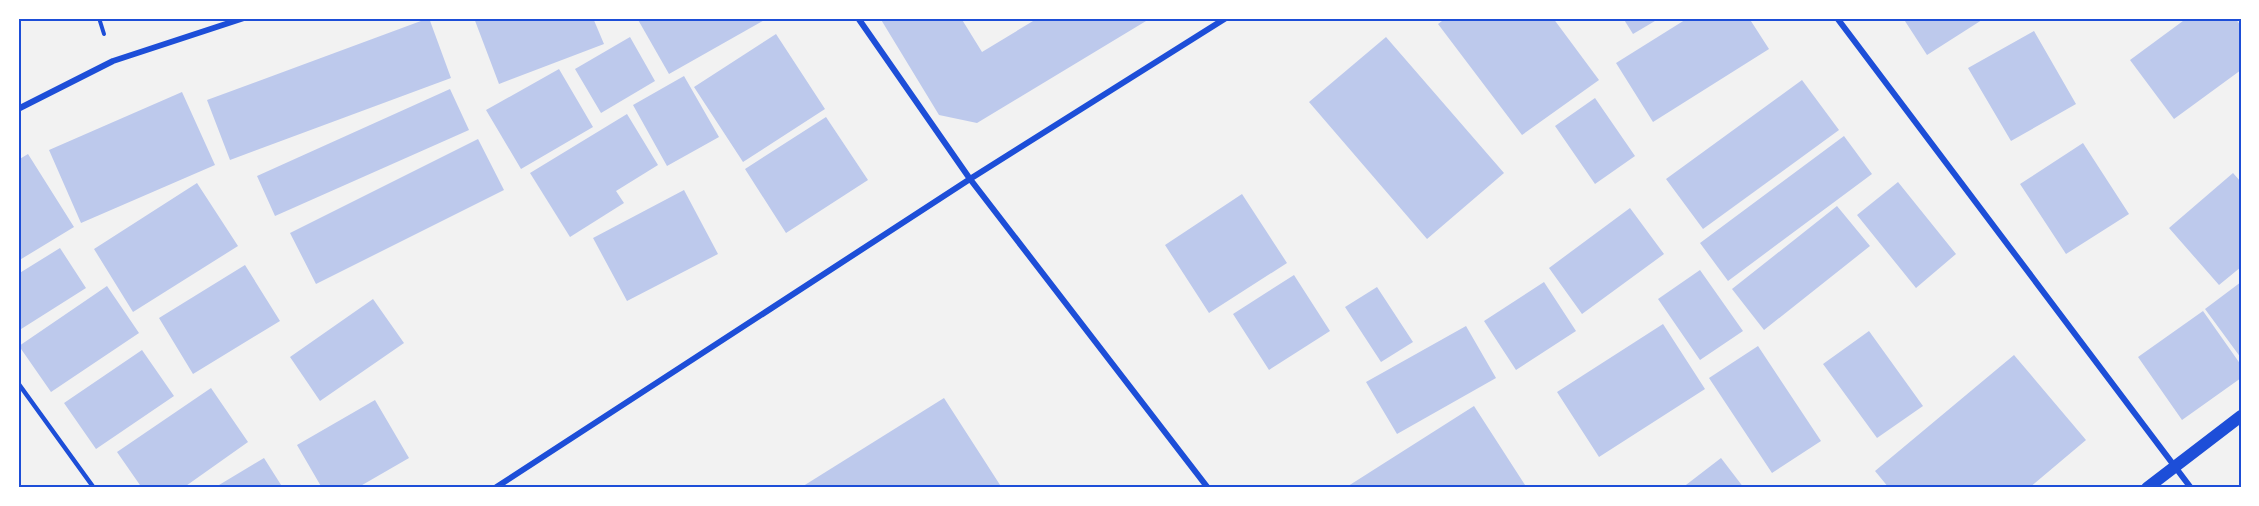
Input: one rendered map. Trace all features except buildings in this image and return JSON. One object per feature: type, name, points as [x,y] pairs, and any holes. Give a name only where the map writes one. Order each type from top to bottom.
[{"type":"main road","points":[[2147,488],[2241,416]]},
{"type":"street","points":[[18,109],[113,61],[244,18]]},
{"type":"street","points":[[858,18],[970,179],[1208,488]]},
{"type":"street","points":[[495,488],[970,179],[1226,18]]},
{"type":"street","points":[[1837,18],[2191,488]]},
{"type":"lane","points":[[18,383],[94,488]]}]
